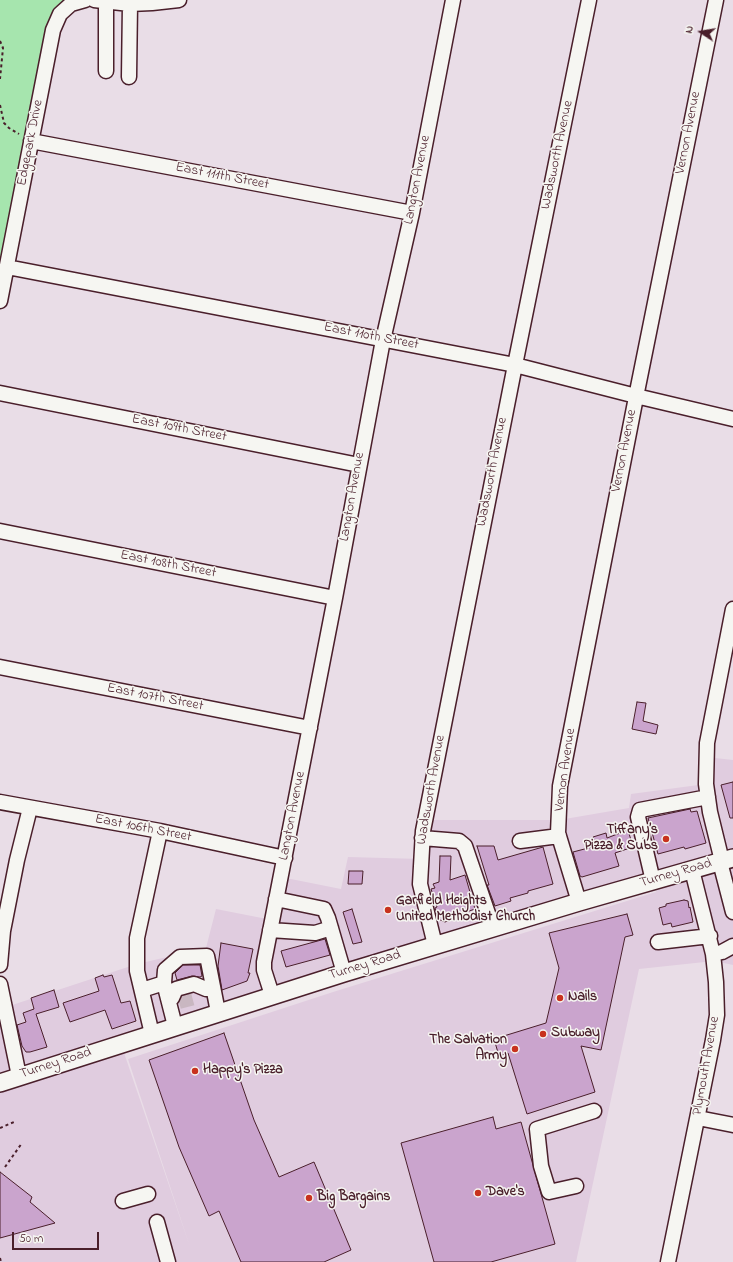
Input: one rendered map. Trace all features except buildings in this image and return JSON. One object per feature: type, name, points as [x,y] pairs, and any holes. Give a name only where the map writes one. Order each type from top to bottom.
[{"type":"main road","name":"Turney Road","points":[[0,1082],[344,972],[725,860]]},
{"type":"street","name":"Edgepark Drive","points":[[0,301],[53,30],[60,14],[71,4],[85,0]]},
{"type":"street","points":[[106,71],[100,1],[130,4],[179,0]]},
{"type":"street","name":"Langton Avenue","points":[[272,995],[264,970],[270,930],[335,598],[383,340],[412,213],[453,0]]},
{"type":"street","name":"Wadsworth Avenue","points":[[435,945],[420,884],[422,838],[515,365],[589,0]]},
{"type":"street","name":"Vernon Avenue","points":[[579,902],[559,836],[560,786],[636,396],[716,0]]},
{"type":"street","points":[[129,77],[130,4]]},
{"type":"street","name":"East 111th Street","points":[[32,139],[412,213]]},
{"type":"street","name":"East 110th Street","points":[[7,267],[515,365],[733,419]]},
{"type":"street","name":"East 109th Street","points":[[0,393],[359,465]]},
{"type":"street","name":"East 108th Street","points":[[0,531],[335,598]]},
{"type":"street","points":[[733,609],[707,743],[706,784],[710,812],[725,860],[733,912]]},
{"type":"street","name":"East 107th Street","points":[[0,667],[310,728]]},
{"type":"street","points":[[654,881],[638,817],[640,810],[708,797]]},
{"type":"street","name":"East 106th Street","points":[[0,802],[160,831],[284,858]]},
{"type":"street","points":[[0,965],[3,931],[17,860],[30,808]]},
{"type":"street","points":[[152,1034],[137,971],[137,938],[160,831]]},
{"type":"street","points":[[520,840],[559,836]]},
{"type":"street","points":[[422,838],[459,841],[465,846],[493,928]]},
{"type":"street","name":"Plymouth Avenue","points":[[668,1262],[698,1118],[717,1015],[716,982],[710,936],[692,870]]},
{"type":"street","points":[[276,899],[324,908],[344,972]]},
{"type":"street","points":[[270,930],[315,933],[331,928]]},
{"type":"street","points":[[658,942],[710,936]]},
{"type":"street","points":[[713,954],[722,952],[733,946]]},
{"type":"street","points":[[173,1000],[164,983],[165,970],[180,957],[207,956],[206,991]]},
{"type":"street","points":[[142,990],[164,983]]},
{"type":"street","points":[[0,984],[19,1076]]},
{"type":"street","points":[[175,1026],[173,1000],[176,989],[194,984],[206,991],[218,1012]]},
{"type":"street","points":[[576,1186],[549,1192],[541,1166],[537,1128],[594,1111]]},
{"type":"street","points":[[698,1118],[733,1125]]},
{"type":"street","points":[[123,1201],[148,1194]]},
{"type":"street","points":[[157,1222],[168,1262]]},
{"type":"path","points":[[0,41],[3,48],[0,79]]},
{"type":"path","points":[[0,105],[4,123],[17,133],[32,139]]},
{"type":"path","points":[[0,1128],[14,1122]]},
{"type":"path","points":[[5,1167],[22,1143]]},
{"type":"path","points":[[0,1258],[1,1262]]},
{"type":"shaded area","points":[[706,757],[733,760],[733,965],[714,961],[639,969],[576,1262],[0,1262],[0,1009],[137,964],[206,948],[216,909],[272,920],[281,877],[341,889],[348,857],[421,859],[425,820],[559,820],[629,808],[631,794],[706,784]],"holes":[[[659,880],[656,892],[333,992],[128,1059],[190,1247],[121,1044]]]},
{"type":"green space","points":[[0,0],[85,0],[60,14],[0,301]]},
{"type":"tunnel","points":[[179,1002],[198,997]]},
{"type":"place","name":"Tiffany’s Pizza & Subs","points":[[666,839]]},
{"type":"place","name":"Garfield Heights United Methodist Church","points":[[388,910]]},
{"type":"place","name":"Nails","points":[[560,998]]},
{"type":"place","name":"Subway","points":[[543,1034]]},
{"type":"place","name":"The Salvation Army","points":[[515,1049]]},
{"type":"place","name":"Happy's Pizza","points":[[195,1071]]},
{"type":"place","name":"Dave's","points":[[478,1193]]},
{"type":"place","name":"Big Bargains","points":[[309,1198]]}]
